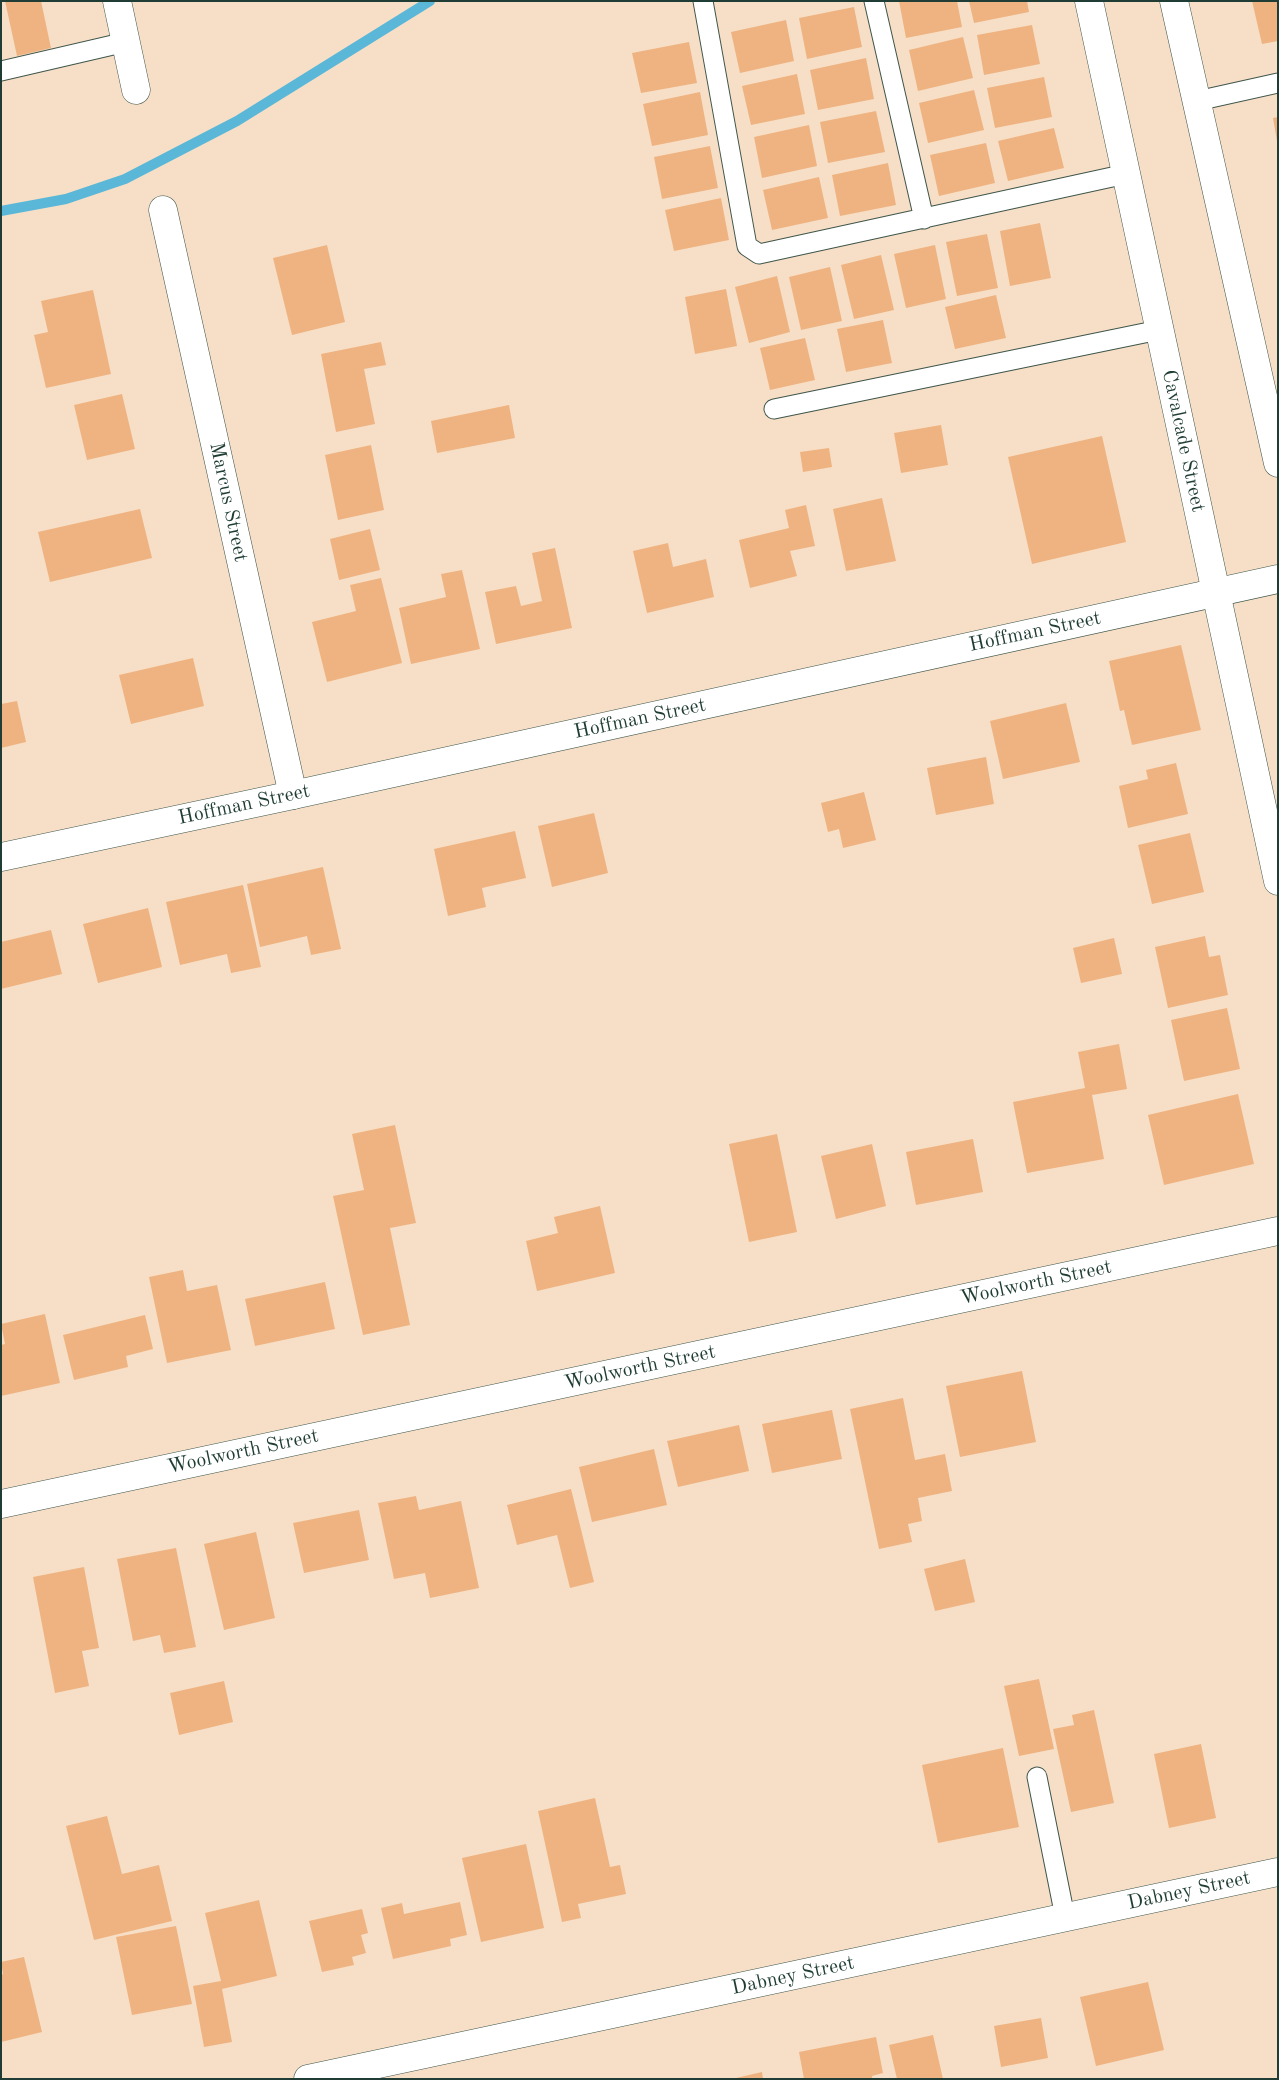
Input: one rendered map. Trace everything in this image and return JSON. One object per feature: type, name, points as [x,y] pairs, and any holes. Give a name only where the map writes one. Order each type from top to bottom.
[{"type":"street","points":[[117,1],[136,90]]},
{"type":"street","name":"Cavalcade Street","points":[[1089,1],[1278,881]]},
{"type":"street","points":[[1174,1],[1273,417],[1278,462]]},
{"type":"street","name":"Marcus Street","points":[[163,210],[293,795]]},
{"type":"street","name":"Hoffman Street","points":[[1,857],[293,795],[1278,579]]},
{"type":"street","name":"Woolworth Street","points":[[1,1504],[1278,1231]]},
{"type":"street","name":"Dabney Street","points":[[308,2079],[1278,1872]]},
{"type":"lane","points":[[703,1],[747,246],[759,254],[1126,174]]},
{"type":"lane","points":[[874,1],[924,219]]},
{"type":"lane","points":[[1,71],[126,42]]},
{"type":"lane","points":[[1197,101],[1278,83]]},
{"type":"lane","points":[[774,409],[1160,330]]},
{"type":"lane","points":[[1037,1777],[1065,1918]]},
{"type":"building","points":[[5,1],[41,1],[51,48],[17,56]]},
{"type":"building","points":[[899,1],[957,1],[962,27],[906,38]]},
{"type":"building","points":[[969,1],[1027,1],[1029,12],[974,23]]},
{"type":"building","points":[[1252,1],[1278,1],[1278,41],[1262,44]]},
{"type":"building","points":[[854,7],[862,47],[807,59],[799,18]]},
{"type":"building","points":[[786,20],[794,61],[740,73],[731,32]]},
{"type":"building","points":[[1032,25],[1040,64],[984,75],[977,35]]},
{"type":"building","points":[[963,37],[973,78],[918,91],[909,50]]},
{"type":"building","points":[[689,42],[697,83],[641,93],[632,53]]},
{"type":"building","points":[[866,58],[874,99],[818,110],[810,70]]},
{"type":"building","points":[[797,74],[805,114],[751,125],[742,86]]},
{"type":"building","points":[[1044,77],[1052,117],[995,128],[987,88]]},
{"type":"building","points":[[974,90],[984,130],[928,143],[919,103]]},
{"type":"building","points":[[700,92],[708,135],[652,146],[643,104]]},
{"type":"building","points":[[876,111],[885,152],[828,163],[820,122]]},
{"type":"building","points":[[1278,117],[1278,141],[1277,141],[1273,118]]},
{"type":"building","points":[[809,125],[817,166],[762,178],[754,137]]},
{"type":"building","points":[[1054,128],[1064,168],[1008,181],[998,141]]},
{"type":"building","points":[[986,143],[995,183],[939,196],[930,155]]},
{"type":"building","points":[[710,146],[718,188],[662,199],[654,157]]},
{"type":"building","points":[[888,163],[896,205],[840,216],[832,175]]},
{"type":"building","points":[[819,177],[828,218],[772,230],[763,190]]},
{"type":"building","points":[[721,198],[729,240],[674,251],[665,210]]},
{"type":"building","points":[[1040,223],[1051,278],[1010,286],[1000,231]]},
{"type":"building","points":[[987,234],[998,288],[957,296],[946,242]]},
{"type":"building","points":[[327,245],[345,322],[292,335],[273,258]]},
{"type":"building","points":[[935,245],[946,299],[906,308],[894,254]]},
{"type":"building","points":[[881,255],[894,310],[854,319],[841,265]]},
{"type":"building","points":[[830,267],[842,321],[801,330],[789,277]]},
{"type":"building","points":[[777,276],[790,332],[749,343],[735,287]]},
{"type":"building","points":[[726,289],[737,346],[695,354],[685,297]]},
{"type":"building","points":[[93,290],[111,374],[46,388],[34,335],[48,332],[41,301]]},
{"type":"building","points":[[996,295],[1006,338],[955,349],[945,307]]},
{"type":"building","points":[[883,320],[892,363],[846,372],[837,329]]},
{"type":"building","points":[[805,338],[815,380],[770,390],[760,348]]},
{"type":"building","points":[[381,342],[386,365],[364,369],[375,424],[336,432],[321,354]]},
{"type":"building","points":[[122,394],[135,449],[87,460],[74,405]]},
{"type":"building","points":[[509,405],[515,438],[437,453],[431,421]]},
{"type":"building","points":[[941,425],[948,465],[901,473],[894,433]]},
{"type":"building","points":[[1102,436],[1126,542],[1032,564],[1008,457]]},
{"type":"building","points":[[371,445],[384,510],[338,520],[325,455]]},
{"type":"building","points":[[829,448],[832,467],[803,472],[800,452]]},
{"type":"building","points":[[882,498],[896,561],[846,571],[833,509]]},
{"type":"building","points":[[806,505],[815,546],[790,551],[797,576],[750,588],[739,540],[789,528],[785,510]]},
{"type":"building","points":[[140,509],[152,558],[50,582],[38,532]]},
{"type":"building","points":[[370,529],[380,570],[339,580],[330,539]]},
{"type":"building","points":[[668,543],[673,567],[706,559],[714,597],[647,613],[633,551]]},
{"type":"building","points":[[555,548],[572,628],[496,644],[485,592],[516,586],[521,606],[542,601],[532,553]]},
{"type":"building","points":[[462,570],[480,649],[411,664],[399,608],[446,597],[441,574]]},
{"type":"building","points":[[381,578],[402,663],[327,682],[312,622],[356,611],[350,585]]},
{"type":"building","points":[[1181,645],[1201,730],[1132,745],[1124,710],[1120,711],[1109,661]]},
{"type":"building","points":[[193,658],[204,706],[131,724],[119,675]]},
{"type":"building","points":[[17,701],[26,742],[1,748],[1,704]]},
{"type":"building","points":[[1066,703],[1080,762],[1003,779],[990,721]]},
{"type":"building","points":[[986,757],[994,804],[936,815],[927,768]]},
{"type":"building","points":[[1176,763],[1188,814],[1128,828],[1119,786],[1148,779],[1146,770]]},
{"type":"building","points":[[864,792],[876,840],[843,848],[839,829],[828,832],[821,803]]},
{"type":"building","points":[[594,813],[608,873],[552,887],[538,826]]},
{"type":"building","points":[[515,831],[526,878],[482,888],[486,907],[448,916],[434,849]]},
{"type":"building","points":[[1190,833],[1204,892],[1152,904],[1138,845]]},
{"type":"building","points":[[323,867],[341,949],[311,955],[307,936],[260,947],[247,884]]},
{"type":"building","points":[[243,885],[261,967],[231,973],[227,954],[180,965],[166,902]]},
{"type":"building","points":[[148,908],[162,967],[98,983],[83,924]]},
{"type":"building","points":[[51,930],[62,974],[1,989],[1,942]]},
{"type":"building","points":[[1205,936],[1209,957],[1220,955],[1228,995],[1168,1008],[1155,947]]},
{"type":"building","points":[[1114,938],[1122,974],[1081,983],[1073,948]]},
{"type":"building","points":[[1227,1008],[1240,1069],[1184,1081],[1171,1020]]},
{"type":"building","points":[[1119,1044],[1127,1089],[1092,1095],[1104,1159],[1027,1173],[1013,1102],[1085,1088],[1078,1052]]},
{"type":"building","points":[[1238,1094],[1254,1164],[1164,1185],[1148,1115]]},
{"type":"building","points":[[395,1125],[416,1223],[390,1228],[410,1325],[363,1335],[333,1196],[364,1190],[352,1134]]},
{"type":"building","points":[[777,1134],[797,1232],[749,1242],[729,1144]]},
{"type":"building","points":[[973,1139],[983,1192],[916,1205],[906,1152]]},
{"type":"building","points":[[872,1144],[886,1206],[836,1219],[821,1156]]},
{"type":"building","points":[[600,1206],[615,1273],[537,1291],[526,1241],[558,1233],[554,1217]]},
{"type":"building","points":[[183,1270],[187,1291],[217,1285],[231,1350],[167,1363],[149,1277]]},
{"type":"building","points":[[325,1282],[335,1329],[255,1346],[245,1299]]},
{"type":"building","points":[[45,1314],[60,1383],[1,1396],[1,1345],[5,1344],[1,1324]]},
{"type":"building","points":[[145,1315],[153,1349],[126,1356],[128,1367],[74,1380],[63,1335]]},
{"type":"building","points":[[1022,1371],[1036,1442],[960,1457],[946,1386]]},
{"type":"building","points":[[903,1398],[915,1460],[945,1454],[952,1491],[918,1498],[922,1521],[908,1524],[912,1542],[879,1549],[850,1409]]},
{"type":"building","points":[[832,1410],[842,1459],[772,1473],[762,1424]]},
{"type":"building","points":[[739,1425],[749,1471],[678,1487],[667,1441]]},
{"type":"building","points":[[654,1449],[667,1505],[592,1522],[579,1467]]},
{"type":"building","points":[[571,1489],[594,1582],[570,1588],[557,1535],[517,1545],[507,1505]]},
{"type":"building","points":[[416,1496],[419,1510],[461,1501],[479,1588],[430,1598],[425,1573],[394,1579],[378,1503]]},
{"type":"building","points":[[359,1510],[369,1560],[304,1573],[293,1523]]},
{"type":"building","points":[[256,1532],[275,1618],[224,1630],[204,1544]]},
{"type":"building","points":[[176,1548],[196,1647],[164,1653],[160,1635],[133,1641],[117,1559]]},
{"type":"building","points":[[965,1559],[975,1602],[935,1611],[924,1569]]},
{"type":"building","points":[[84,1567],[99,1648],[82,1651],[89,1686],[55,1693],[33,1577]]},
{"type":"building","points":[[1039,1679],[1054,1749],[1019,1756],[1004,1686]]},
{"type":"building","points":[[224,1681],[233,1722],[179,1735],[170,1693]]},
{"type":"building","points":[[1094,1710],[1114,1803],[1071,1812],[1053,1729],[1074,1725],[1072,1715]]},
{"type":"building","points":[[1201,1744],[1216,1818],[1169,1828],[1154,1754]]},
{"type":"building","points":[[1003,1748],[1019,1827],[938,1843],[922,1765]]},
{"type":"building","points":[[595,1798],[610,1867],[620,1865],[626,1894],[578,1904],[581,1918],[562,1922],[538,1811]]},
{"type":"building","points":[[107,1816],[122,1874],[159,1865],[172,1921],[94,1940],[66,1826]]},
{"type":"building","points":[[526,1844],[544,1928],[481,1942],[462,1858]]},
{"type":"building","points":[[259,1900],[277,1976],[222,1989],[232,2042],[204,2047],[193,1986],[221,1981],[205,1913]]},
{"type":"building","points":[[460,1902],[467,1935],[450,1939],[451,1946],[393,1959],[381,1908],[402,1903],[404,1914]]},
{"type":"building","points":[[362,1909],[368,1933],[361,1935],[366,1953],[352,1957],[354,1965],[322,1972],[309,1921]]},
{"type":"building","points":[[176,1926],[192,2004],[132,2015],[116,1937]]},
{"type":"building","points":[[24,1957],[42,2032],[1,2042],[1,1975],[3,1974],[1,1962]]},
{"type":"building","points":[[1148,1982],[1164,2050],[1096,2066],[1080,1997]]},
{"type":"building","points":[[1041,2018],[1048,2058],[1001,2067],[994,2026]]},
{"type":"building","points":[[933,2035],[943,2079],[897,2079],[889,2045]]},
{"type":"building","points":[[876,2037],[883,2073],[872,2076],[872,2079],[804,2079],[799,2052]]},
{"type":"building","points":[[762,2072],[763,2079],[736,2079],[736,2078]]},
{"type":"waterway","points":[[1,211],[66,199],[125,179],[237,121],[430,1]]}]
